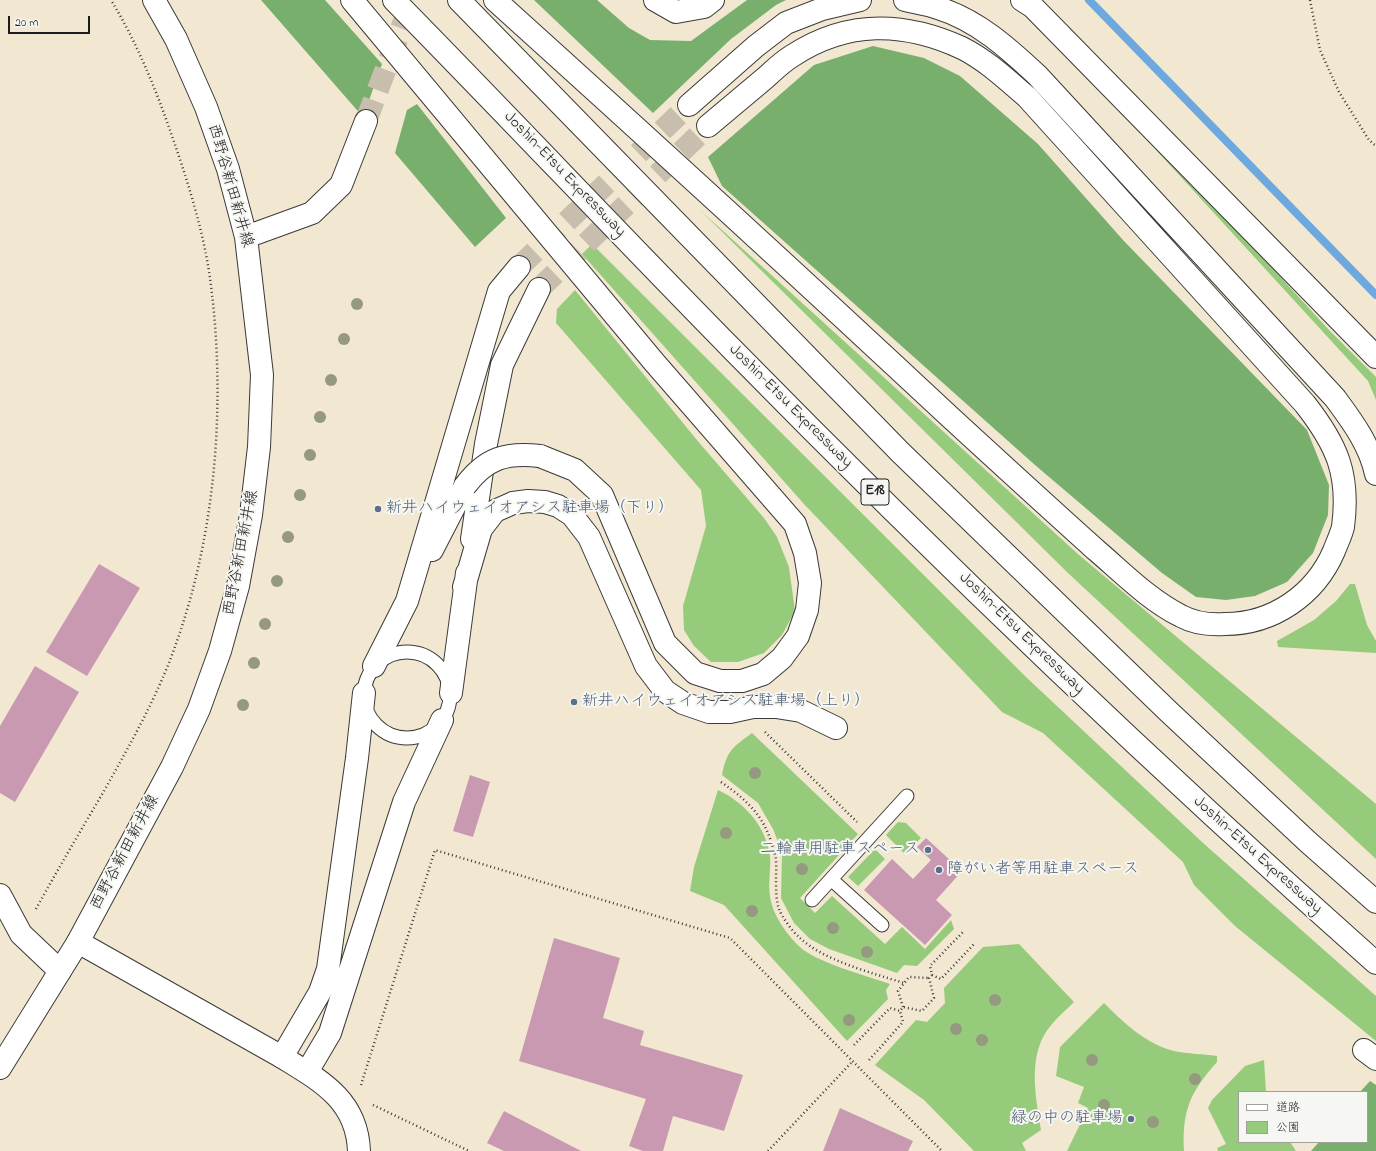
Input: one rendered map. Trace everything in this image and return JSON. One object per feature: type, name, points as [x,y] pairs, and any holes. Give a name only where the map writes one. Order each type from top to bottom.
[{"type":"main road","name":"西野谷新田新井線","points":[[0,1068],[78,942],[172,767],[199,709],[220,651],[238,586],[251,515],[259,447],[262,375],[246,237],[228,169],[206,107],[176,39],[154,0]]},
{"type":"main road","points":[[352,0],[654,362],[795,524],[805,553],[810,583],[807,610],[798,636],[782,658],[763,674],[742,681],[720,681],[695,673],[665,643],[602,495],[575,470],[540,456],[522,454],[504,457],[476,471],[465,486],[374,666]]},
{"type":"main road","name":"Joshin-Etsu Expressway","points":[[394,0],[729,346],[878,496],[1133,742],[1279,877],[1376,963]]},
{"type":"main road","points":[[459,0],[900,452],[1169,712],[1308,842],[1376,902]]},
{"type":"main road","points":[[495,0],[714,198],[1043,503],[1146,593],[1183,618],[1211,624],[1238,624],[1261,620],[1280,610],[1310,588],[1329,562],[1342,531],[1345,503],[1340,462],[1325,430],[1306,404],[1033,103],[997,72],[962,49],[922,33],[886,27],[852,29],[821,40],[791,56],[708,126]]},
{"type":"main road","points":[[655,0],[676,12],[704,7],[713,0]]},
{"type":"main road","points":[[689,105],[756,46],[786,23],[822,9],[860,0]]},
{"type":"main road","points":[[905,0],[939,8],[972,23],[1005,45],[1037,75],[1335,398],[1358,430],[1373,459],[1376,474]]},
{"type":"main road","points":[[1022,0],[1033,7],[1376,357]]},
{"type":"main road","points":[[246,237],[312,213],[322,204],[341,185],[366,121]]},
{"type":"main road","points":[[407,601],[499,291],[519,267]]},
{"type":"main road","points":[[451,693],[464,587],[486,444],[502,365],[539,289]]},
{"type":"main road","points":[[464,587],[481,529],[495,511],[512,503],[528,501],[545,502],[558,506],[572,515],[589,537],[646,666],[665,691],[683,703],[709,712],[730,712],[753,707],[776,707],[801,711],[836,728]]},
{"type":"main road","points":[[282,1057],[320,992],[328,969],[357,758],[364,693]]},
{"type":"main road","points":[[307,1072],[330,1033],[404,802],[442,720]]},
{"type":"main road","points":[[0,895],[21,934],[60,971]]},
{"type":"main road","points":[[78,942],[282,1057],[307,1072],[337,1095],[354,1105],[359,1136],[359,1151]]},
{"type":"lane","points":[[400,651],[415,651],[429,657],[440,666],[448,679],[451,693],[449,708],[442,720],[432,730],[420,736],[406,738],[393,736],[381,729],[371,719],[365,706],[364,693],[367,679],[374,666],[386,657],[400,651]]},
{"type":"lane","points":[[812,900],[832,880],[907,796]]},
{"type":"lane","points":[[832,880],[882,925]]},
{"type":"path","points":[[21,934],[137,733],[159,688],[179,638],[192,590],[206,530],[215,472],[217,426],[214,313],[209,276],[201,236],[178,154],[162,106],[142,60],[111,0]]},
{"type":"path","points":[[1310,0],[1320,50],[1340,92],[1369,140],[1376,146]]},
{"type":"path","points":[[761,729],[872,836]]},
{"type":"path","points":[[469,1151],[354,1105],[435,850],[730,938],[942,1151]]},
{"type":"path","points":[[932,975],[930,966],[963,932]]},
{"type":"path","points":[[932,975],[941,979],[975,943]]},
{"type":"path","points":[[903,1007],[898,991],[909,977],[929,978],[932,975]]},
{"type":"path","points":[[903,1007],[922,1011],[934,998],[929,978]]},
{"type":"path","points":[[900,1011],[903,1007]]},
{"type":"path","points":[[854,1045],[890,1008],[900,1011]]},
{"type":"path","points":[[869,1060],[903,1022],[900,1011]]},
{"type":"path","points":[[768,1151],[852,1062]]},
{"type":"green space","points":[[261,0],[325,0],[382,64],[363,117]]},
{"type":"green space","points":[[534,0],[597,0],[629,28],[650,40],[691,41],[747,0],[786,0],[776,5],[731,39],[653,113]]},
{"type":"green space","points":[[873,46],[924,58],[960,76],[1038,144],[1123,240],[1307,430],[1329,485],[1328,515],[1313,553],[1287,582],[1255,596],[1226,600],[1196,597],[1162,573],[1035,465],[722,186],[708,157],[814,65]]},
{"type":"green space","points":[[417,104],[506,218],[475,247],[395,153],[407,110]]},
{"type":"green space","points":[[1129,112],[1329,330],[1376,377],[1376,400],[1368,381],[1124,115]]},
{"type":"green space","points":[[700,210],[1079,555],[1376,804],[1376,859],[1069,574]]},
{"type":"green space","points":[[592,244],[1026,677],[1202,842],[1376,996],[1376,1041],[1235,926],[1194,885],[1183,862],[1043,733],[1002,712],[804,504],[582,254]]},
{"type":"green space","points":[[575,290],[696,439],[764,518],[777,537],[789,567],[795,611],[782,635],[764,653],[738,662],[711,662],[694,646],[684,630],[683,606],[706,526],[701,490],[556,323],[557,309]]},
{"type":"green space","points":[[1350,584],[1355,584],[1367,625],[1376,641],[1376,653],[1278,647],[1277,641],[1314,620],[1336,601]]},
{"type":"green space","points":[[752,733],[858,834],[800,898],[815,913],[832,896],[885,944],[902,927],[925,949],[951,920],[954,929],[917,966],[904,965],[897,973],[829,949],[810,939],[794,923],[781,898],[782,852],[773,829],[758,803],[722,775],[726,760],[731,750]]},
{"type":"green space","points":[[718,790],[737,801],[759,825],[768,845],[770,856],[769,886],[771,903],[781,924],[795,942],[807,953],[817,958],[890,984],[886,990],[888,999],[847,1041],[724,905],[690,891],[694,867]]},
{"type":"green space","points":[[898,822],[906,823],[921,838],[905,854],[886,835]]},
{"type":"green space","points":[[875,849],[885,859],[858,886],[848,877]]},
{"type":"green space","points":[[1019,944],[1074,1002],[1049,1028],[1040,1043],[1035,1067],[1035,1080],[1041,1130],[1022,1143],[1026,1151],[974,1151],[924,1100],[875,1065],[916,1020],[927,1022],[945,1003],[944,988],[983,947]]},
{"type":"green space","points":[[1104,1003],[1136,1032],[1164,1048],[1185,1053],[1217,1056],[1217,1062],[1200,1083],[1194,1093],[1186,1113],[1184,1151],[1067,1151],[1088,1108],[1078,1103],[1084,1087],[1056,1076],[1060,1047]]},
{"type":"green space","points":[[1264,1060],[1266,1091],[1238,1091],[1238,1143],[1291,1143],[1296,1151],[1218,1151],[1217,1148],[1226,1144],[1208,1108],[1212,1100],[1245,1066]]},
{"type":"green space","points":[[1370,1081],[1376,1085],[1376,1151],[1311,1151],[1318,1143],[1368,1143],[1368,1091],[1361,1091]]},
{"type":"building","points":[[99,564],[140,588],[87,676],[46,652]]},
{"type":"building","points":[[35,666],[79,692],[15,802],[0,793],[0,726]]},
{"type":"building","points":[[470,775],[490,782],[473,837],[453,831]]},
{"type":"building","points":[[926,838],[962,871],[936,900],[952,915],[925,945],[864,890],[892,859],[913,879],[931,860],[917,847]]},
{"type":"building","points":[[554,938],[620,958],[603,1018],[644,1031],[640,1045],[743,1075],[724,1131],[673,1116],[663,1151],[643,1151],[629,1146],[646,1099],[519,1061]]},
{"type":"building","points":[[840,1108],[913,1141],[908,1151],[823,1151]]},
{"type":"building","points":[[504,1111],[581,1151],[504,1151],[487,1143]]},
{"type":"waterway","points":[[1089,0],[1376,295]]},
{"type":"tunnel","points":[[366,121],[412,0]]},
{"type":"tunnel","points":[[519,267],[689,105]]},
{"type":"tunnel","points":[[539,289],[708,126]]},
{"type":"place","name":"新井ハイウェイオアシス駐車場（下り）","points":[[378,509]]},
{"type":"place","name":"新井ハイウェイオアシス駐車場（上り）","points":[[574,702]]},
{"type":"place","name":"二輪車用駐車スペース","points":[[928,850]]},
{"type":"place","name":"障がい者等用駐車スペース","points":[[939,870]]},
{"type":"place","name":"緑の中の駐車場","points":[[1131,1119]]}]
